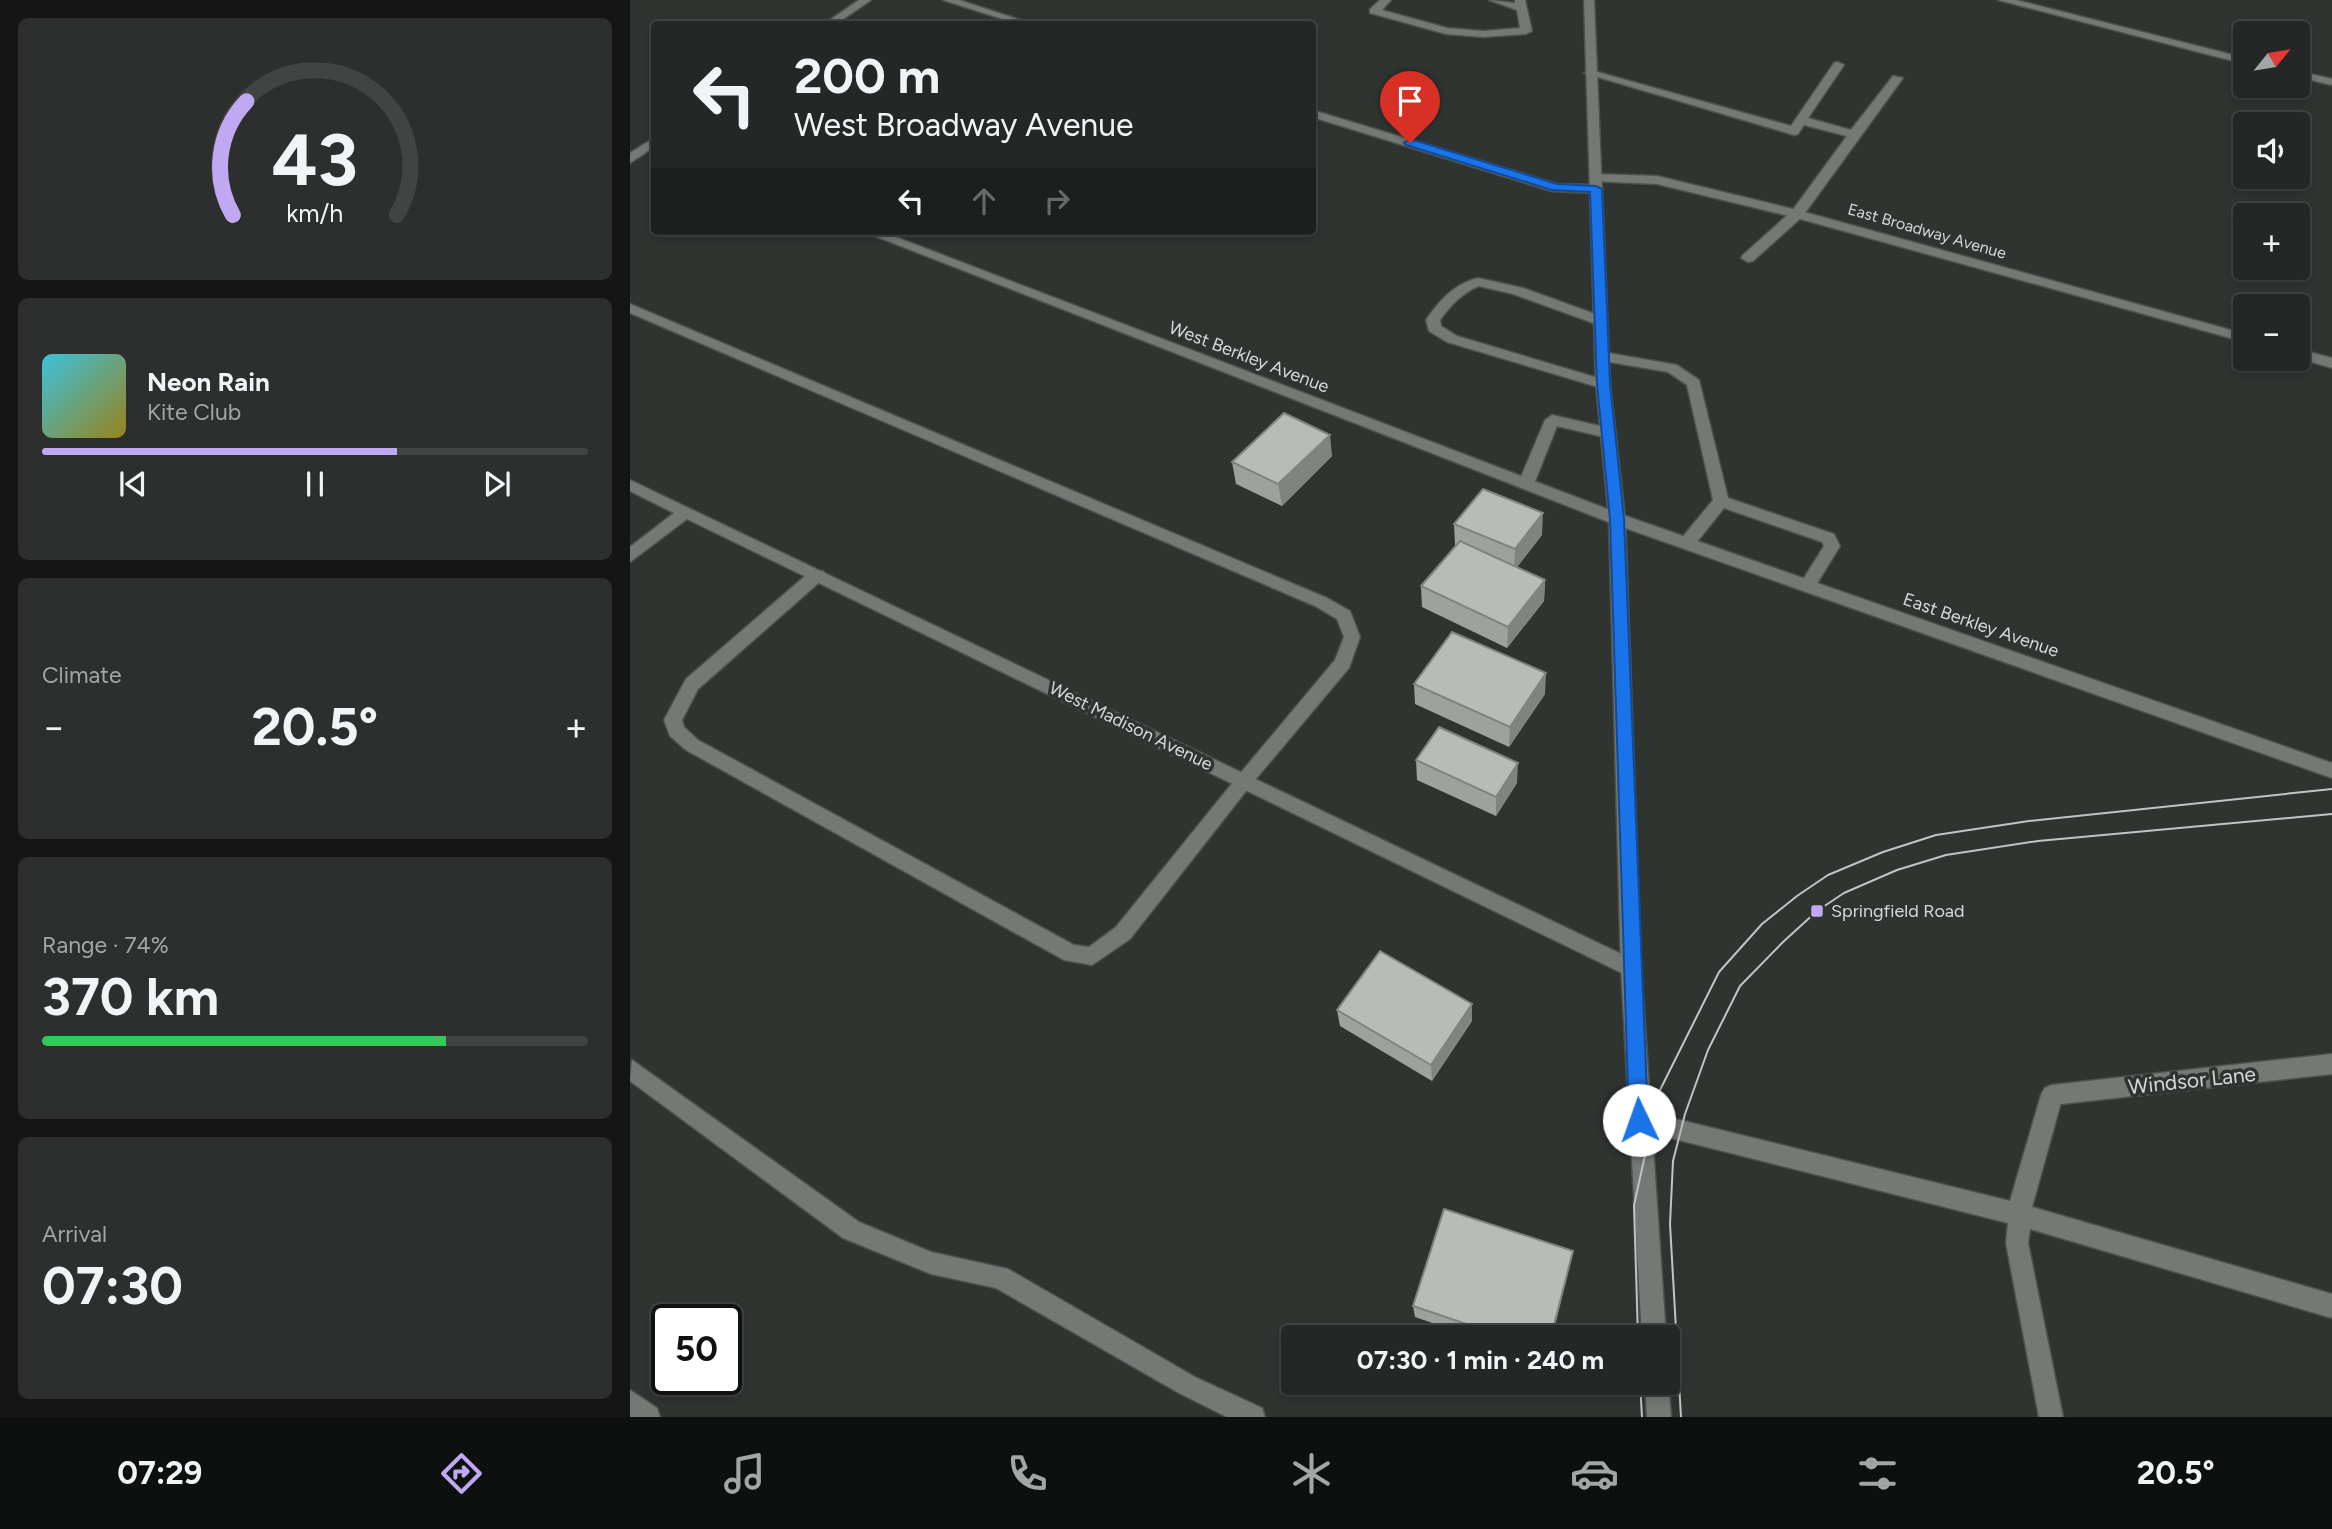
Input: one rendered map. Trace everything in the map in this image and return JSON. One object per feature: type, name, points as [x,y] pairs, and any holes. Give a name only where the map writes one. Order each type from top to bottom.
[{"type":"street","points":[[834,21],[866,0]]},
{"type":"street","points":[[948,0],[1018,21]]},
{"type":"street","points":[[1386,0],[1374,11],[1446,31],[1483,34],[1526,31],[1521,4],[1494,0]]},
{"type":"street","points":[[1589,0],[1604,384],[1617,519],[1631,968],[1653,1325]]},
{"type":"street","points":[[2003,0],[2233,58]]},
{"type":"street","points":[[1590,73],[1794,131],[1838,65]]},
{"type":"street","points":[[2310,77],[2332,82]]},
{"type":"street","points":[[1748,258],[1797,214],[1898,78]]},
{"type":"street","name":"East Broadway Avenue","points":[[1316,114],[1556,188],[1657,180],[1797,214],[2233,335]]},
{"type":"street","points":[[1801,120],[1854,134]]},
{"type":"street","points":[[630,140],[651,146]]},
{"type":"street","points":[[630,159],[651,147]]},
{"type":"street","name":"West Berkley Avenue","points":[[878,235],[1617,519]]},
{"type":"street","points":[[1601,321],[1485,281],[1464,287],[1445,303],[1433,320],[1434,328],[1452,339],[1604,384]]},
{"type":"street","points":[[630,308],[1321,602],[1344,615],[1352,637],[1343,663],[1244,781],[1123,933],[1092,956],[1071,954],[692,745],[676,731],[673,720],[692,684],[817,575]]},
{"type":"street","points":[[1603,357],[1672,368],[1694,383],[1721,501]]},
{"type":"street","points":[[2310,357],[2332,363]]},
{"type":"street","points":[[1526,484],[1552,420],[1608,433]]},
{"type":"street","name":"West Madison Avenue","points":[[630,485],[1631,968]]},
{"type":"street","points":[[1687,543],[1721,501]]},
{"type":"street","points":[[1721,501],[1828,538],[1832,546],[1807,586]]},
{"type":"street","points":[[630,556],[686,511]]},
{"type":"street","name":"East Berkley Avenue","points":[[1617,519],[2332,771]]},
{"type":"street","name":"Windsor Lane","points":[[2020,1215],[2021,1201],[2052,1095],[2332,1064]]},
{"type":"street","points":[[632,1070],[851,1230],[931,1263],[1000,1277],[1187,1385],[1253,1417]]},
{"type":"street","points":[[1639,1120],[2020,1215],[2332,1306]]},
{"type":"street","points":[[2020,1215],[2017,1243],[2051,1417]]},
{"type":"street","points":[[1658,1395],[1659,1417]]},
{"type":"street","points":[[630,1402],[648,1417]]},
{"type":"building","points":[[1284,413],[1330,435],[1278,484],[1232,462]]},
{"type":"building","points":[[1483,489],[1543,513],[1515,549],[1454,524]]},
{"type":"building","points":[[1460,541],[1545,580],[1508,627],[1421,586]]},
{"type":"building","points":[[1452,632],[1546,673],[1510,727],[1414,684]]},
{"type":"building","points":[[1439,727],[1518,763],[1496,797],[1416,760]]},
{"type":"building","points":[[1380,951],[1472,1004],[1431,1065],[1337,1010]]},
{"type":"building","points":[[1444,1209],[1573,1251],[1554,1325],[1469,1325],[1413,1306]]},
{"type":"tram line","points":[[1638,1325],[1634,1205],[1659,1092],[1719,972],[1762,924],[1797,896],[1828,875],[1883,852],[1936,835],[2029,821],[2332,789]]},
{"type":"tram line","points":[[1681,1417],[1670,1224],[1673,1161],[1685,1114],[1708,1050],[1740,986],[1783,942],[1817,911],[1844,893],[1897,870],[1946,855],[2038,841],[2332,814]]},
{"type":"tram line","points":[[1641,1395],[1642,1417]]},
{"type":"place","name":"Springfield Road","points":[[1817,911]]},
{"type":"route","points":[[1410,143],[1556,188],[1596,189],[1604,384],[1617,519],[1631,968],[1639,1120]]}]
